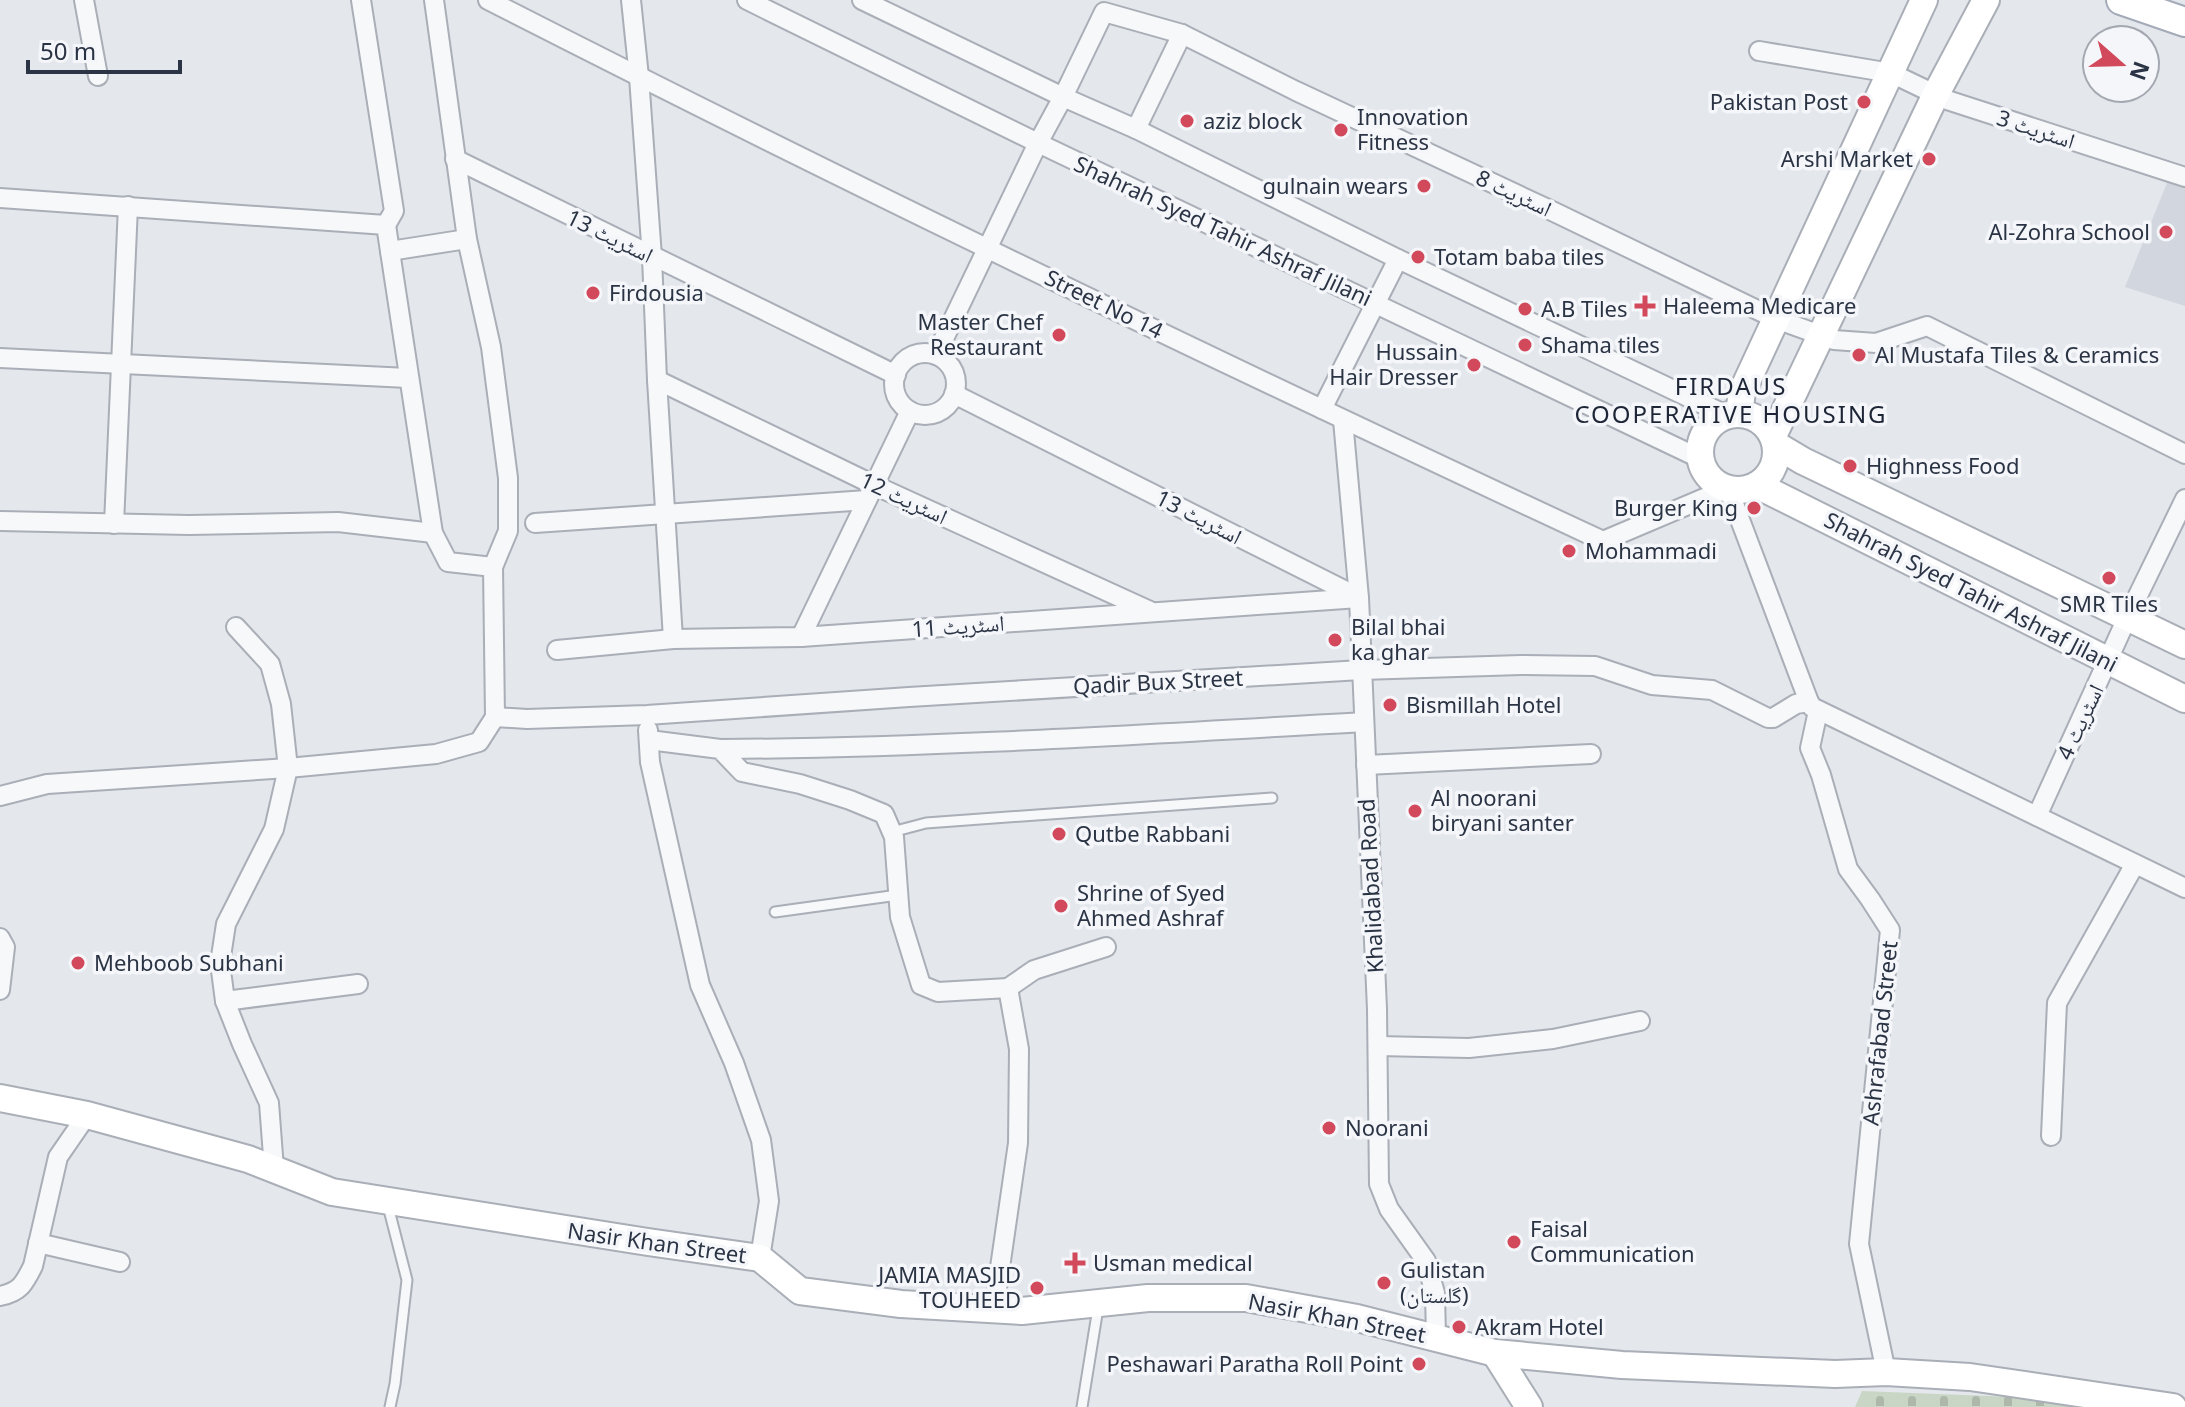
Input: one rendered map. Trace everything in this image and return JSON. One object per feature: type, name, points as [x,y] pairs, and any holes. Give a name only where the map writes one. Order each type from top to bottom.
[{"type":"main road","points":[[2121,0],[2185,22]]},
{"type":"street","points":[[84,0],[98,76]]},
{"type":"street","points":[[361,0],[394,211],[386,225],[433,533],[448,562],[493,567]]},
{"type":"street","points":[[0,796],[47,784],[288,768],[436,754],[479,742],[495,717],[493,567],[508,531],[508,478],[491,347],[467,239],[434,0]]},
{"type":"street","name":"Street No 14","points":[[488,0],[987,248],[1343,420],[1603,541],[1728,488]]},
{"type":"street","points":[[631,0],[652,257],[673,639]]},
{"type":"street","name":"Shahrah Syed Tahir Ashraf Jilani","points":[[747,0],[1038,143],[1701,459]]},
{"type":"street","points":[[862,0],[1136,129],[1398,259],[1732,414],[1755,417],[1765,425],[1774,440],[1776,458],[1771,471],[1757,485],[1745,489],[1728,488],[1716,483],[1707,473],[1701,459],[1706,432],[1714,422],[1732,414],[1924,0]]},
{"type":"street","points":[[1774,440],[1936,94],[1986,0]]},
{"type":"street","name":"اسٹریٹ 8","points":[[936,355],[1063,97],[1104,6],[1182,34],[1776,319],[1834,340],[1876,343],[1927,326],[2185,454]]},
{"type":"street","points":[[1136,129],[1182,34]]},
{"type":"street","name":"اسٹریٹ 3","points":[[1759,51],[1891,73],[1947,100],[2185,177]]},
{"type":"street","name":"اسٹریٹ 13","points":[[455,159],[896,375]]},
{"type":"street","points":[[0,198],[386,225]]},
{"type":"street","points":[[114,524],[128,206]]},
{"type":"street","points":[[390,251],[467,239]]},
{"type":"street","points":[[1322,409],[1398,259]]},
{"type":"street","points":[[912,355],[936,355],[952,369],[956,384],[954,394],[942,409],[932,414],[910,411],[898,399],[896,375],[903,361],[912,355]]},
{"type":"street","points":[[0,358],[408,378]]},
{"type":"street","name":"اسٹریٹ 12","points":[[657,380],[871,492],[1153,613]]},
{"type":"street","name":"اسٹریٹ 13","points":[[954,394],[1359,598]]},
{"type":"street","points":[[801,637],[910,411]]},
{"type":"street","name":"Khalidabad Road","points":[[1343,420],[1359,598],[1378,1046],[1379,1184],[1389,1209],[1426,1261],[1435,1293],[1436,1338]]},
{"type":"street","name":"Shahrah Syed Tahir Ashraf Jilani","points":[[1774,440],[1803,461],[2185,645]]},
{"type":"street","name":"Shahrah Syed Tahir Ashraf Jilani","points":[[1757,485],[2185,699]]},
{"type":"street","points":[[1728,488],[1813,706],[2185,888]]},
{"type":"street","points":[[535,523],[871,492]]},
{"type":"street","name":"اسٹریٹ 4","points":[[2037,816],[2185,499]]},
{"type":"street","points":[[0,521],[189,525],[338,522],[433,533]]},
{"type":"street","name":"اسٹریٹ 11","points":[[557,650],[673,639],[801,637],[1359,598]]},
{"type":"street","points":[[236,627],[270,664],[281,704],[288,768],[274,829],[226,924],[220,963],[225,1001],[269,1103],[274,1169]]},
{"type":"street","name":"Qadir Bux Street","points":[[495,717],[527,719],[647,715],[1361,670],[1521,665],[1595,666],[1652,685],[1712,690],[1768,718],[1796,704],[1813,706]]},
{"type":"street","name":"Ashrafabad Street","points":[[1813,706],[1810,748],[1821,775],[1848,869],[1890,930],[1859,1244],[1886,1372]]},
{"type":"street","points":[[647,715],[650,762],[700,985],[734,1063],[761,1140],[769,1201],[760,1258]]},
{"type":"street","points":[[649,740],[720,749],[796,748],[1364,722]]},
{"type":"street","points":[[720,749],[742,772],[800,784],[884,814],[892,832],[900,917],[921,985],[938,992],[1008,988],[1034,970],[1106,947]]},
{"type":"street","points":[[1366,765],[1591,754]]},
{"type":"street","points":[[2051,1136],[2057,1003],[2135,864]]},
{"type":"street","points":[[0,938],[5,947],[0,990]]},
{"type":"street","points":[[225,1001],[358,984]]},
{"type":"street","points":[[994,1309],[1018,1143],[1019,1049],[1008,988]]},
{"type":"street","points":[[1378,1046],[1469,1048],[1553,1039],[1640,1021]]},
{"type":"street","name":"Nasir Khan Street","points":[[0,1098],[87,1115],[248,1159],[332,1192],[760,1258],[800,1291],[901,1304],[1022,1311],[1148,1298],[1246,1298],[1357,1318],[1495,1353],[1622,1365],[1970,1377],[2173,1407]]},
{"type":"street","points":[[0,1296],[13,1293],[25,1282],[33,1266],[58,1157],[87,1115]]},
{"type":"street","points":[[38,1243],[120,1262]]},
{"type":"street","points":[[1495,1353],[1529,1407]]},
{"type":"lane","points":[[892,832],[926,823],[1272,798]]},
{"type":"lane","points":[[775,912],[898,895]]},
{"type":"lane","points":[[387,1201],[407,1280],[390,1407]]},
{"type":"lane","points":[[1082,1407],[1099,1303]]},
{"type":"shaded area","name":"Al-Zohra School","points":[[2171,173],[2185,177],[2185,306],[2125,287]]},
{"type":"green space","points":[[1862,1391],[2014,1397],[2074,1407],[1855,1407]]},
{"type":"place","name":"Pakistan Post","points":[[1864,102]]},
{"type":"place","name":"aziz block","points":[[1187,121]]},
{"type":"place","name":"Innovation Fitness","points":[[1341,130]]},
{"type":"place","name":"Arshi Market","points":[[1929,159]]},
{"type":"place","name":"gulnain wears","points":[[1424,186]]},
{"type":"place","name":"Al-Zohra School","points":[[2166,232]]},
{"type":"place","name":"Totam baba tiles","points":[[1418,257]]},
{"type":"place","name":"Firdousia","points":[[593,293]]},
{"type":"place","name":"Haleema Medicare","points":[[1645,306]]},
{"type":"place","name":"A.B Tiles","points":[[1525,309]]},
{"type":"place","name":"Master Chef Restaurant","points":[[1059,335]]},
{"type":"place","name":"Shama tiles","points":[[1525,345]]},
{"type":"place","name":"Al Mustafa Tiles & Ceramics","points":[[1859,355]]},
{"type":"place","name":"Hussain Hair Dresser","points":[[1474,365]]},
{"type":"place","name":"Highness Food","points":[[1850,466]]},
{"type":"place","name":"Burger King","points":[[1754,508]]},
{"type":"place","name":"Mohammadi","points":[[1569,551]]},
{"type":"place","name":"SMR Tiles","points":[[2109,578]]},
{"type":"place","name":"Bilal bhai ka ghar","points":[[1335,640]]},
{"type":"place","name":"Bismillah Hotel","points":[[1390,705]]},
{"type":"place","name":"Al noorani biryani santer","points":[[1415,811]]},
{"type":"place","name":"Qutbe Rabbani","points":[[1059,834]]},
{"type":"place","name":"Shrine of Syed Ahmed Ashraf","points":[[1061,906]]},
{"type":"place","name":"Mehboob Subhani","points":[[78,963]]},
{"type":"place","name":"Noorani","points":[[1329,1128]]},
{"type":"place","name":"Faisal Communication","points":[[1514,1242]]},
{"type":"place","name":"Usman medical","points":[[1075,1263]]},
{"type":"place","name":"Gulistan (گلستان)","points":[[1384,1283]]},
{"type":"place","name":"JAMIA MASJID TOUHEED","points":[[1037,1288]]},
{"type":"place","name":"Akram Hotel","points":[[1459,1327]]},
{"type":"place","name":"Peshawari Paratha Roll Point","points":[[1419,1364]]},
{"type":"district","name":"FIRDAUS COOPERATIVE HOUSING","points":[[1731,401]]}]
